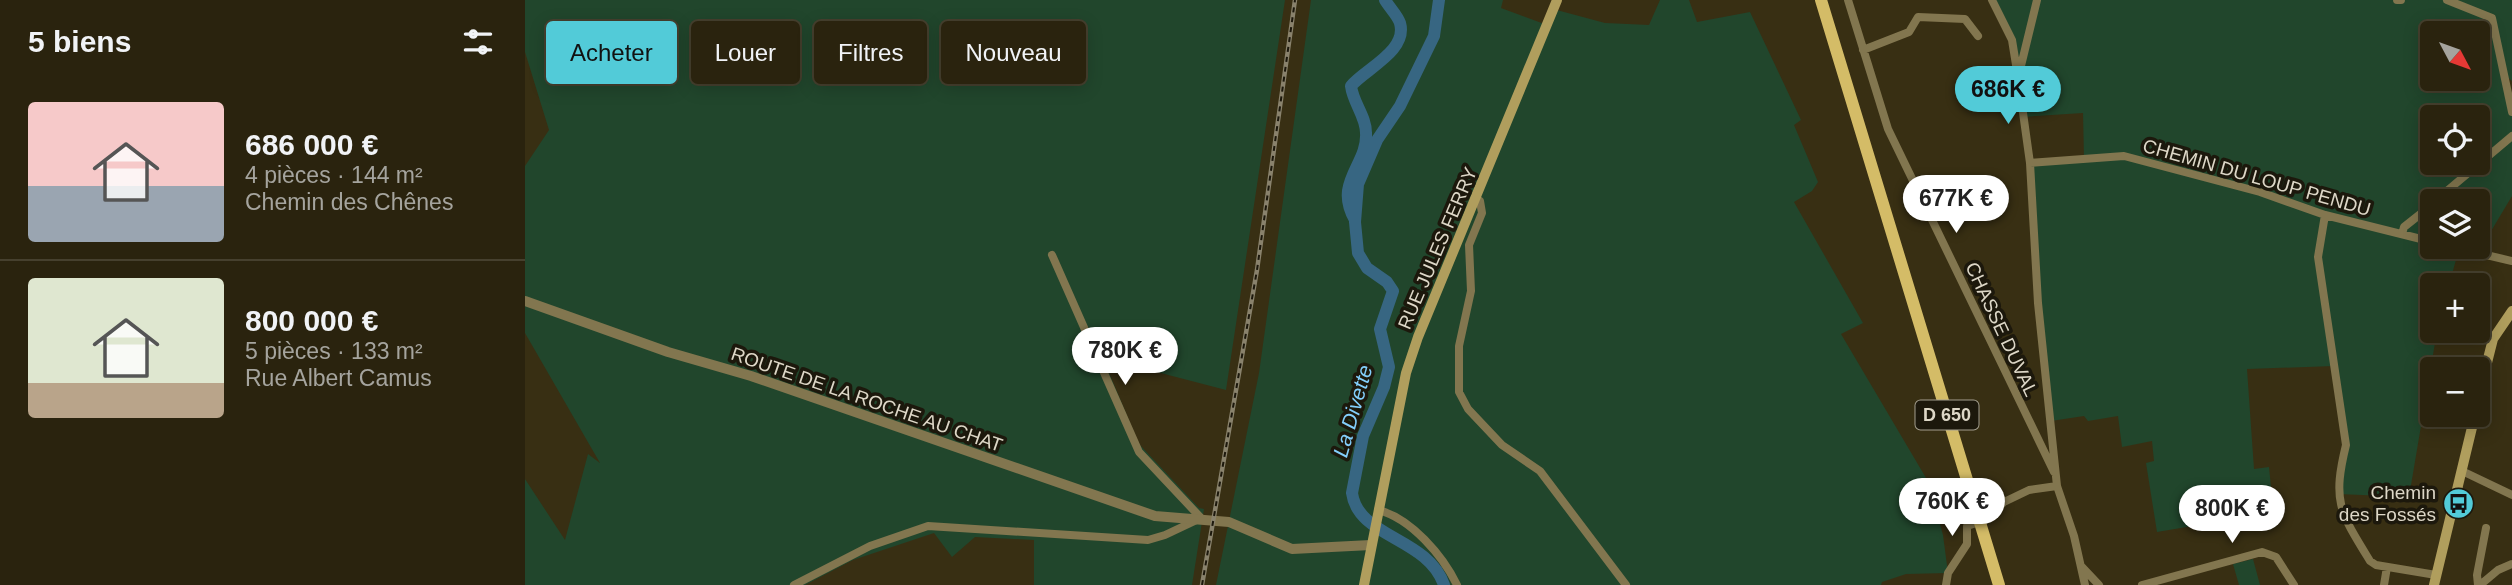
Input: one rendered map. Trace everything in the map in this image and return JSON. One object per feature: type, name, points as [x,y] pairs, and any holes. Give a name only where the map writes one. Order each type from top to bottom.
[{"type":"main road","name":"RUE JULES FERRY","points":[[1364,585],[1406,373],[1427,314],[1557,0]]},
{"type":"main road","name":"D 650","points":[[1821,0],[1999,585]]},
{"type":"main road","points":[[2488,357],[2493,339],[2512,311]]},
{"type":"main road","points":[[2435,580],[2472,427]]},
{"type":"street","name":"CHASSE DUVAL","points":[[1848,0],[1888,129],[2055,475]]},
{"type":"street","points":[[1992,0],[2012,40],[2018,77],[2030,163],[2039,303],[2056,486],[2085,585]]},
{"type":"street","points":[[2018,77],[2037,0]]},
{"type":"street","points":[[2447,0],[2492,18],[2512,112]]},
{"type":"street","points":[[1863,50],[1909,32],[1918,17],[1925,15],[1965,19],[1978,36]]},
{"type":"street","points":[[2449,189],[2512,136]]},
{"type":"street","name":"CHEMIN DU LOUP PENDU","points":[[2030,163],[2124,156],[2260,192],[2325,215],[2420,239]]},
{"type":"street","points":[[1476,198],[1481,201],[1482,213],[1469,245],[1471,290],[1459,346],[1459,392],[1468,409],[1502,445],[1540,471],[1626,585]]},
{"type":"street","points":[[2402,234],[2405,227],[2420,214]]},
{"type":"street","points":[[2325,215],[2318,257],[2346,445],[2339,473],[2338,502],[2370,561],[2435,580]]},
{"type":"street","points":[[794,585],[870,546],[928,526],[1148,540],[1201,518],[1139,452],[1052,255]]},
{"type":"street","points":[[2490,256],[2512,261]]},
{"type":"street","name":"ROUTE DE LA ROCHE AU CHAT","points":[[525,301],[668,352],[751,376],[1141,511],[1166,518],[1201,518],[1229,522],[1292,549],[1371,545]]},
{"type":"street","points":[[2462,471],[2512,495]]},
{"type":"street","points":[[1946,585],[1948,573],[1967,544],[1967,526],[1980,522],[2004,502],[2029,490],[2056,486]]},
{"type":"street","points":[[1377,514],[1391,514],[1433,550],[1449,568],[1457,585]]},
{"type":"street","points":[[2486,528],[2477,575],[2479,585],[2498,570],[2512,564]]},
{"type":"street","points":[[2142,585],[2262,551],[2276,557],[2294,585]]},
{"type":"street","points":[[2081,567],[2099,585]]},
{"type":"street","points":[[2384,585],[2387,567]]},
{"type":"green space","points":[[525,0],[1285,0],[1226,390],[1130,365],[1107,368],[1139,444],[1199,508],[1204,509],[1192,585],[1034,585],[1034,540],[975,537],[952,557],[934,533],[853,560],[805,585],[525,585],[525,479],[565,540],[588,454],[600,463],[525,333],[525,166],[549,130],[525,52]]},
{"type":"green space","points":[[1311,0],[1503,0],[1501,8],[1547,25],[1553,9],[1605,23],[1649,25],[1660,0],[1689,0],[1697,22],[1750,12],[1801,120],[1794,125],[1818,182],[1812,191],[1794,202],[1863,323],[1841,334],[1929,483],[1943,535],[1948,573],[1906,574],[1882,582],[1881,585],[1216,585],[1259,373]]},
{"type":"green space","points":[[1992,0],[2512,0],[2512,81],[2505,75],[2512,112],[2512,196],[2490,233],[2490,189],[2420,189],[2420,259],[2456,259],[2452,273],[2420,273],[2420,343],[2435,343],[2433,357],[2420,357],[2421,427],[2409,497],[2338,494],[2346,445],[2334,366],[2247,369],[2254,469],[2269,467],[2271,487],[2247,491],[2252,516],[2157,532],[2146,463],[2154,461],[2152,441],[2122,447],[2118,416],[2088,421],[2084,416],[2051,421],[2030,163],[2084,158],[2083,113],[2022,117],[2012,40]]},
{"type":"green space","points":[[2253,559],[2260,585],[2239,585],[2233,564]]},
{"type":"waterway","name":"La Divette","points":[[1355,220],[1349,207],[1349,184],[1362,155],[1366,133],[1351,86],[1384,59],[1398,42],[1400,23],[1385,0]]},
{"type":"waterway","name":"La Divette","points":[[1439,0],[1434,36],[1400,106],[1377,140],[1358,184],[1355,222],[1358,253],[1367,268],[1387,282],[1393,291],[1380,329],[1389,367],[1384,387],[1363,436],[1352,493],[1357,508],[1367,520],[1424,557],[1436,569],[1444,585]]},
{"type":"railway","points":[[1202,585],[1257,270],[1295,0]]},
{"type":"place","name":"Chemin des Fossés","points":[[2459,503]]}]
